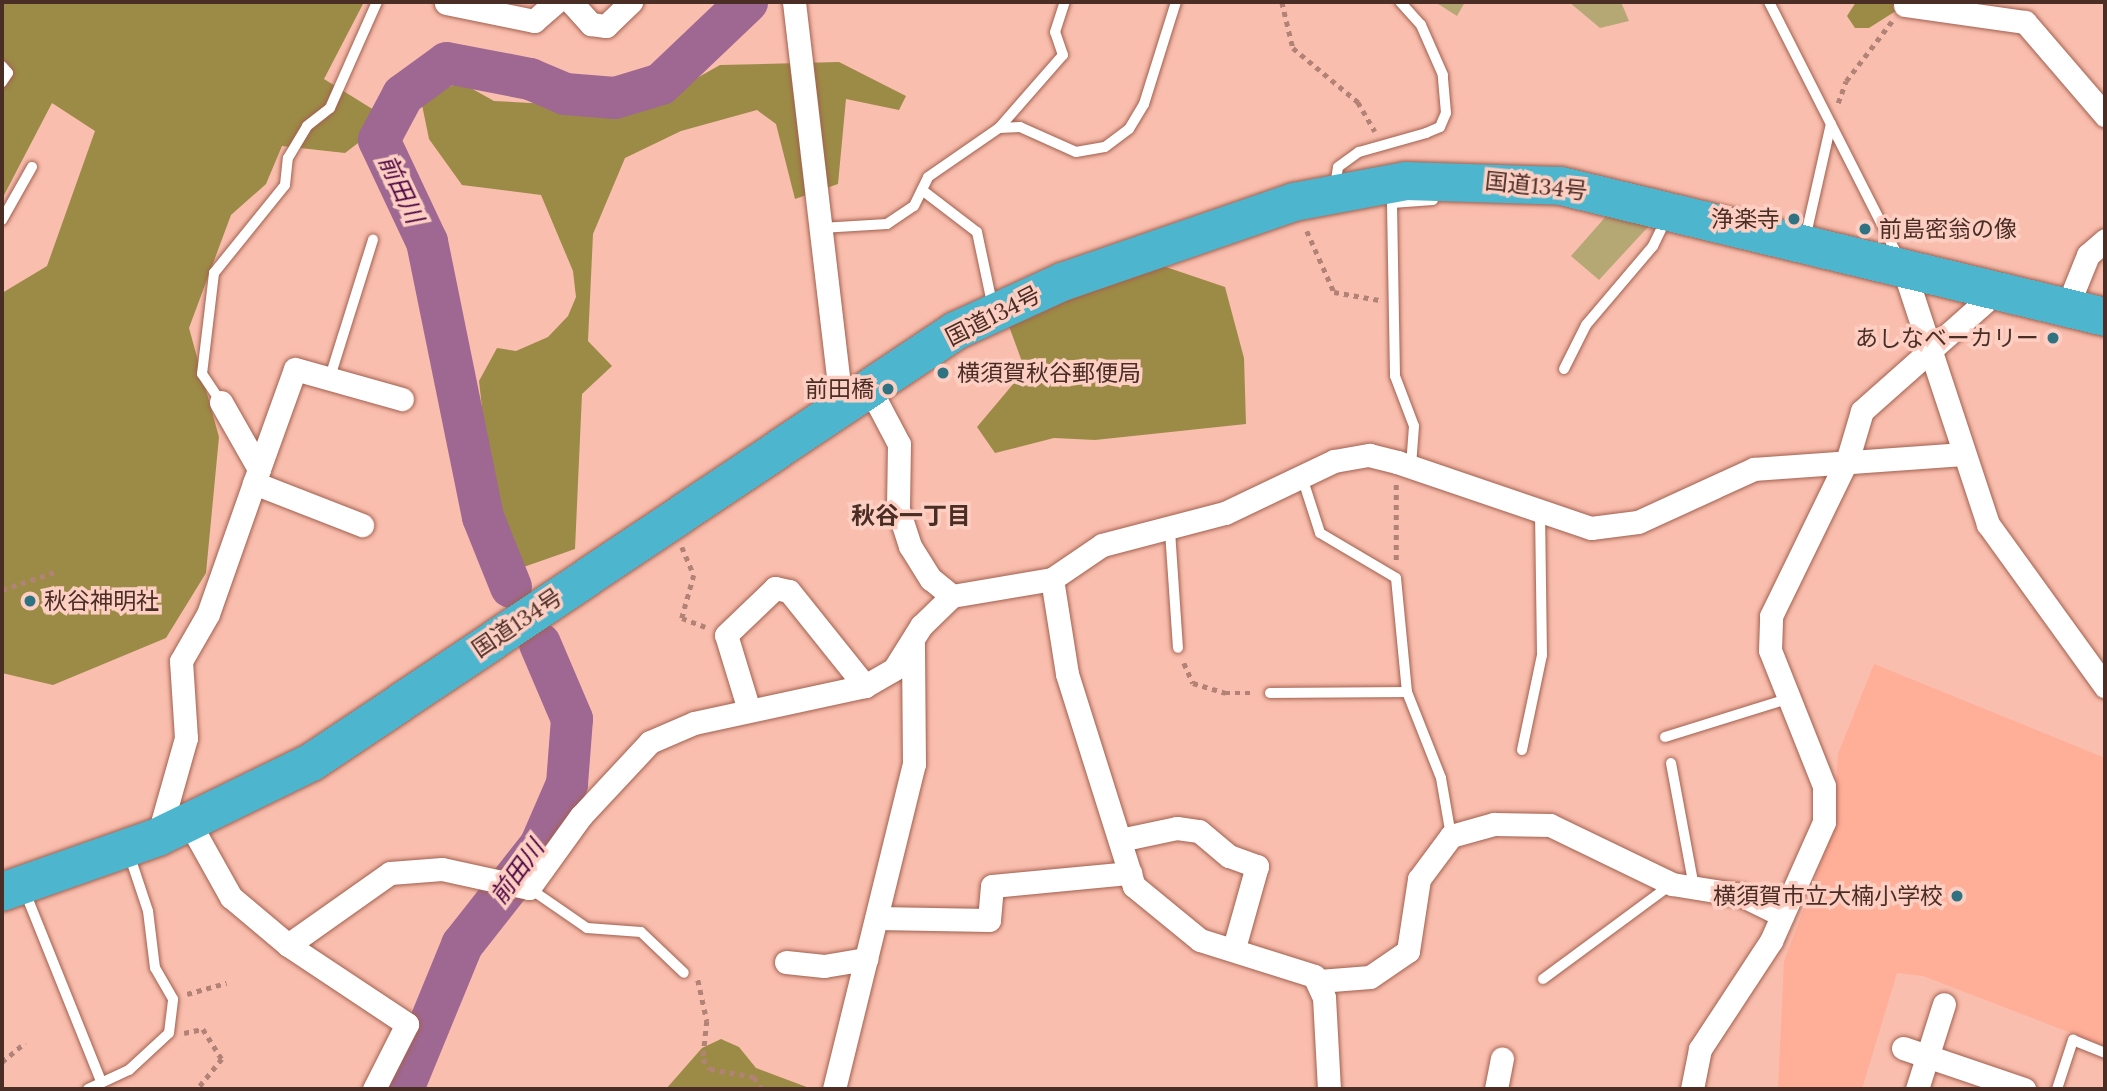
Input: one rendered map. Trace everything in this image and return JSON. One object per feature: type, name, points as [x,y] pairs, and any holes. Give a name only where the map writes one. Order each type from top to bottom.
[{"type":"highway","name":"国道134号","points":[[12,889],[158,836],[312,762],[670,521],[994,311],[1160,245],[1294,202],[1334,192],[1406,181],[1524,183],[1671,207],[2105,317]]},
{"type":"street","points":[[446,3],[534,20],[556,2]]},
{"type":"street","points":[[571,2],[591,24],[606,26],[631,2]]},
{"type":"street","points":[[794,2],[821,228],[856,399],[899,444],[898,509],[910,546],[931,579],[952,596]]},
{"type":"street","points":[[1905,3],[2025,22],[2105,115]]},
{"type":"street","points":[[2067,307],[2088,256],[2105,240]]},
{"type":"street","points":[[1902,264],[1931,348],[1962,454],[1988,524],[2105,686]]},
{"type":"street","points":[[1692,1089],[1700,1049],[1782,915],[1825,822],[1824,786],[1787,699],[1770,650],[1770,616],[1848,458],[1862,411],[1997,291]]},
{"type":"street","points":[[374,1089],[407,1024],[288,945],[158,836],[186,738],[181,662],[208,614],[295,369],[402,399]]},
{"type":"street","points":[[221,402],[257,476],[362,525]]},
{"type":"street","points":[[288,945],[390,873],[442,869],[529,888],[581,816],[650,742],[749,710],[865,686],[894,669],[913,644],[921,626],[952,596],[1052,579],[1102,545],[1170,531],[1225,513],[1300,472],[1369,455],[1404,464],[1540,514],[1591,528],[1638,522],[1754,469],[1848,458],[1962,454]]},
{"type":"street","points":[[1052,579],[1067,674],[1130,873],[1152,905],[1200,940],[1234,948],[1319,981],[1370,977],[1408,951],[1419,879],[1451,836],[1494,824],[1550,825],[1672,884],[1695,890],[1741,895],[1782,915]]},
{"type":"street","points":[[749,710],[726,635],[757,600],[775,588],[789,591],[865,686]]},
{"type":"street","points":[[834,1089],[914,764],[913,644]]},
{"type":"street","points":[[1120,841],[1177,828],[1199,831],[1228,856],[1257,866],[1234,948]]},
{"type":"street","points":[[877,918],[989,920],[992,886],[1130,873]]},
{"type":"street","points":[[786,962],[824,966],[866,959]]},
{"type":"street","points":[[1319,981],[1329,1089]]},
{"type":"street","points":[[1917,1089],[1944,1004]]},
{"type":"street","points":[[1903,1048],[2024,1089]]},
{"type":"street","points":[[1496,1089],[1502,1059]]},
{"type":"lane","points":[[221,402],[202,374],[214,273],[285,186],[288,158],[307,126],[330,108],[377,2]]},
{"type":"lane","points":[[821,228],[887,224],[914,206],[928,177],[999,128],[1063,55],[1055,32],[1065,2]]},
{"type":"lane","points":[[999,128],[1020,127],[1076,152],[1105,147],[1129,129],[1144,104],[1176,2]]},
{"type":"lane","points":[[1334,192],[1338,167],[1382,145],[1440,127],[1446,113],[1444,75],[1421,25],[1400,2]]},
{"type":"lane","points":[[1769,2],[1902,264]]},
{"type":"lane","points":[[2,66],[8,73],[2,82]]},
{"type":"lane","points":[[1804,242],[1831,124]]},
{"type":"lane","points":[[2,220],[32,167]]},
{"type":"lane","points":[[1468,198],[1506,195],[1524,183]]},
{"type":"lane","points":[[922,190],[977,232],[994,311]]},
{"type":"lane","points":[[1404,464],[1415,436],[1395,376],[1392,203],[1443,199]]},
{"type":"lane","points":[[1564,369],[1586,325],[1653,246],[1671,207]]},
{"type":"lane","points":[[330,377],[373,240]]},
{"type":"lane","points":[[1300,472],[1320,533],[1396,578],[1407,692],[1441,778],[1451,836]]},
{"type":"lane","points":[[1522,750],[1542,655],[1540,514]]},
{"type":"lane","points":[[1170,531],[1178,649]]},
{"type":"lane","points":[[1270,693],[1407,692]]},
{"type":"lane","points":[[1665,737],[1787,699]]},
{"type":"lane","points":[[1671,763],[1695,890]]},
{"type":"lane","points":[[88,1089],[129,1070],[169,1032],[173,999],[155,968],[148,911],[158,836]]},
{"type":"lane","points":[[1543,979],[1672,884]]},
{"type":"lane","points":[[529,888],[587,928],[641,932],[684,973]]},
{"type":"lane","points":[[12,889],[101,1081]]},
{"type":"lane","points":[[2057,1089],[2073,1040],[2105,1053]]},
{"type":"path","points":[[1282,2],[1293,48],[1358,102],[1382,145]]},
{"type":"path","points":[[1831,124],[1846,81],[1905,3]]},
{"type":"path","points":[[1294,202],[1334,292],[1394,303]]},
{"type":"path","points":[[1396,578],[1404,464]]},
{"type":"path","points":[[670,521],[694,575],[682,618],[726,635]]},
{"type":"path","points":[[2,590],[55,572]]},
{"type":"path","points":[[1178,649],[1193,683],[1225,693],[1270,693]]},
{"type":"path","points":[[684,973],[704,990],[703,1059],[710,1069],[754,1077],[762,1089]]},
{"type":"path","points":[[173,999],[226,983]]},
{"type":"path","points":[[169,1032],[203,1029],[216,1045],[222,1059],[198,1089]]},
{"type":"path","points":[[2,1062],[25,1043]]},
{"type":"shaded area","points":[[2,2],[364,2],[324,79],[374,110],[366,137],[345,153],[282,146],[266,184],[231,215],[189,328],[219,437],[206,573],[166,638],[53,685],[2,673],[2,293],[47,266],[95,131],[52,103],[2,199]]},
{"type":"shaded area","points":[[1435,2],[1465,2],[1457,16]]},
{"type":"shaded area","points":[[1569,2],[1621,2],[1629,21],[1600,28]]},
{"type":"shaded area","points":[[1856,2],[1910,2],[1869,28],[1855,28],[1847,16]]},
{"type":"shaded area","points":[[839,62],[906,96],[899,110],[846,99],[838,184],[795,199],[776,124],[757,110],[681,131],[625,158],[593,234],[588,341],[612,366],[582,394],[575,549],[518,569],[495,525],[479,381],[497,348],[516,351],[548,337],[568,316],[576,297],[573,271],[541,195],[462,185],[429,139],[421,100],[460,82],[494,101],[642,109],[720,65]]},
{"type":"shaded area","points":[[1616,205],[1659,215],[1599,280],[1571,256]]},
{"type":"shaded area","points":[[1160,265],[1225,287],[1244,358],[1246,424],[1095,440],[1054,438],[995,453],[977,427],[1025,370],[1006,318]]},
{"type":"shaded area","name":"横須賀市立大楠小学校","points":[[1874,664],[2105,758],[2105,1046],[1923,976],[1897,973],[1862,1089],[1778,1089],[1784,961],[1833,832],[1838,754]]},
{"type":"shaded area","points":[[721,1039],[739,1047],[756,1068],[812,1089],[666,1089],[702,1048]]},
{"type":"waterway","name":"前田川","points":[[511,587],[483,517],[427,242],[379,140],[403,95],[447,63],[530,79],[565,94],[615,98],[661,84],[747,2]]},
{"type":"waterway","name":"前田川","points":[[403,1089],[462,945],[540,846],[567,784],[572,719],[540,644]]},
{"type":"place","name":"浄楽寺","points":[[1794,219]]},
{"type":"place","name":"前島密翁の像","points":[[1865,229]]},
{"type":"place","name":"あしなベーカリー","points":[[2053,338]]},
{"type":"place","name":"横須賀秋谷郵便局","points":[[943,373]]},
{"type":"place","name":"前田橋","points":[[888,389]]},
{"type":"place","name":"秋谷神明社","points":[[30,601]]},
{"type":"place","name":"横須賀市立大楠小学校","points":[[1957,896]]},
{"type":"district","name":"秋谷一丁目","points":[[911,516]]}]
